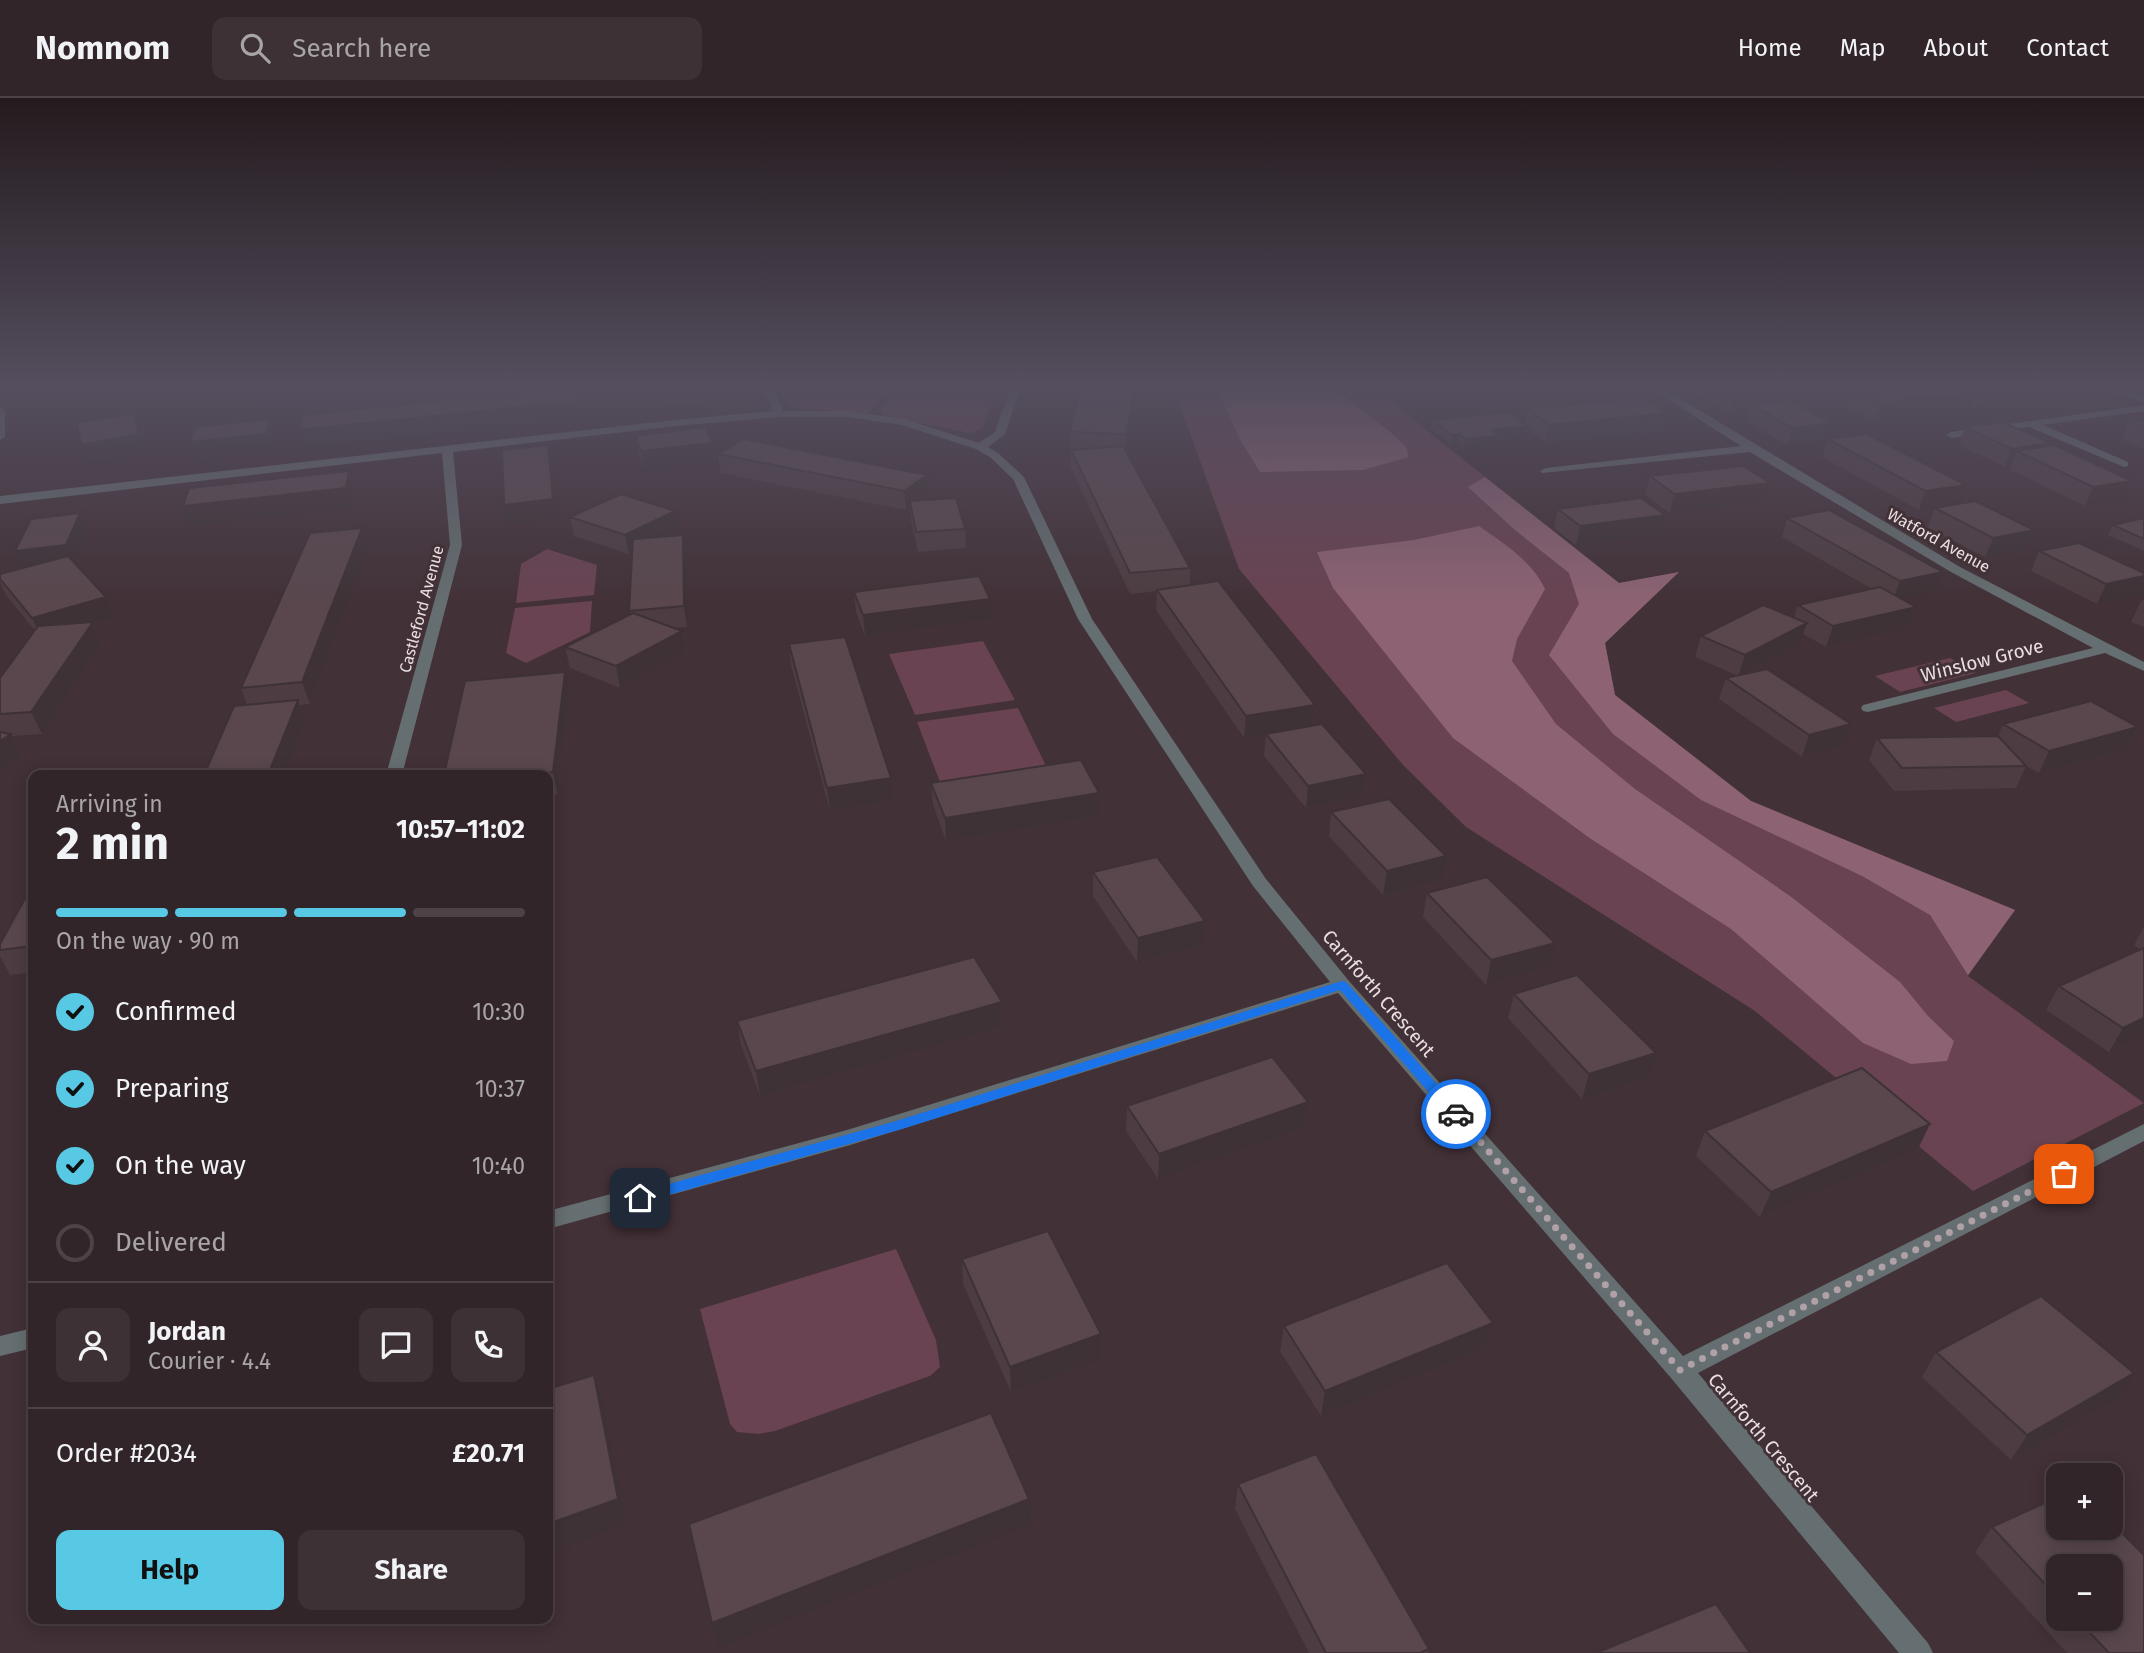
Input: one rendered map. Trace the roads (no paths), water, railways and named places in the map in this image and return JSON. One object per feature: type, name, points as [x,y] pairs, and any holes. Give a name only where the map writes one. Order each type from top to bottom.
[{"type":"street","name":"Carnforth Crescent","points":[[0,500],[363,459]]},
{"type":"street","name":"Castleford Avenue","points":[[395,770],[456,545],[448,459]]},
{"type":"street","name":"Carnforth Crescent","points":[[998,459],[1018,477],[1085,620],[1259,882],[1342,985],[1680,1370],[1918,1653]]},
{"type":"street","points":[[1546,471],[1657,459]]},
{"type":"street","name":"Watford Avenue","points":[[1770,459],[1893,533],[2105,649],[2144,667]]},
{"type":"street","points":[[2111,459],[2124,464]]},
{"type":"street","name":"Winslow Grove","points":[[1868,708],[2105,649]]},
{"type":"street","points":[[553,1219],[640,1198],[897,1125],[1342,985]]},
{"type":"street","points":[[1680,1370],[2144,1132]]},
{"type":"street","points":[[0,1346],[28,1339]]}]
